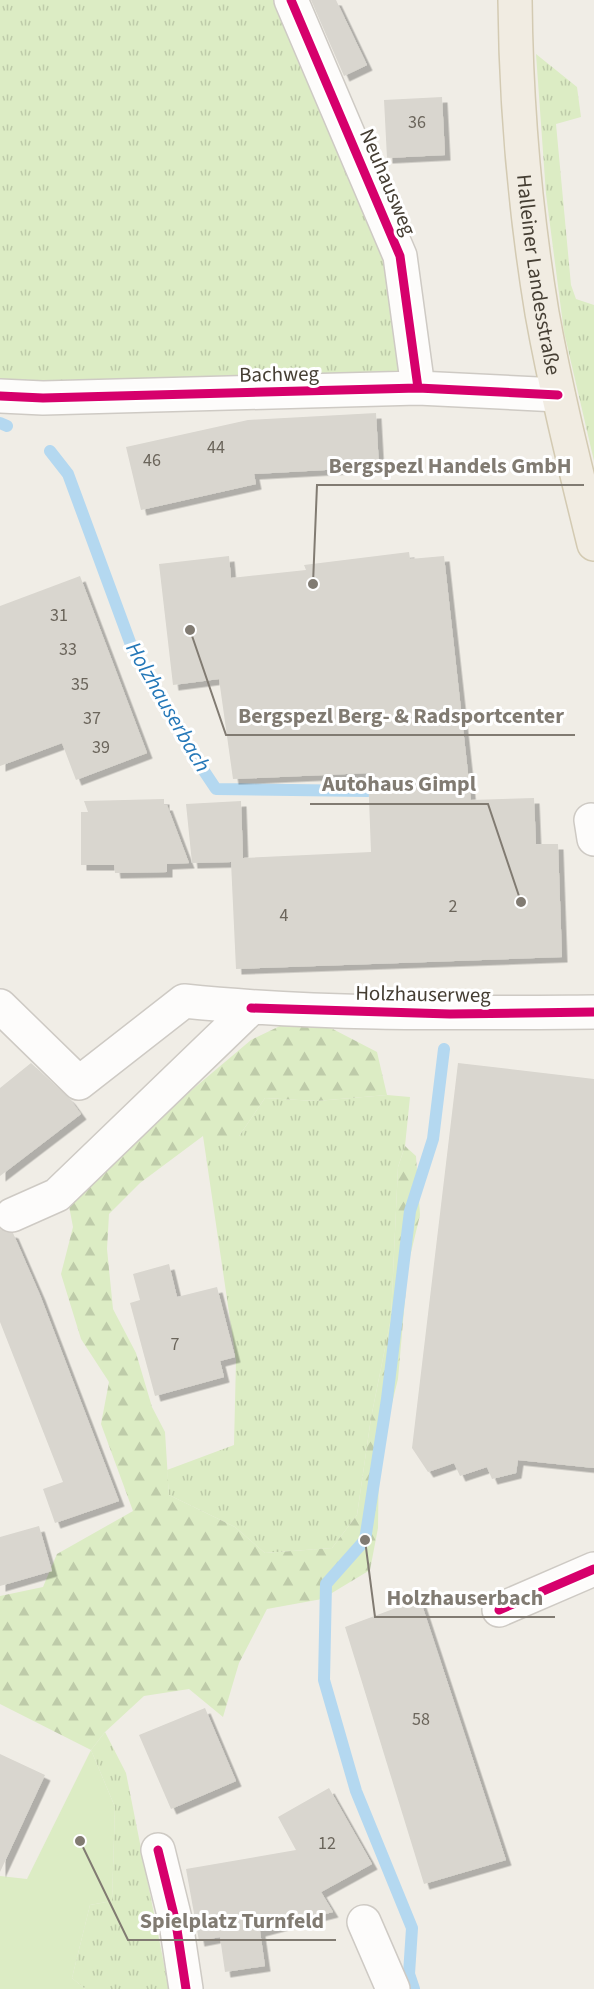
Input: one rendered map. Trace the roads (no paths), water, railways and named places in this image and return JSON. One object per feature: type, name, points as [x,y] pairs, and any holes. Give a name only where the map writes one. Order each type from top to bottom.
[{"type":"main road","name":"Halleiner Landesstraße","points":[[515,0],[519,107],[528,209],[542,312],[558,395],[594,544]]},
{"type":"street","name":"Neuhausweg","points":[[291,0],[400,256],[418,388]]},
{"type":"street","name":"Bachweg","points":[[0,396],[43,398],[418,388],[558,395]]},
{"type":"street","name":"Holzhauserweg","points":[[0,1006],[79,1083],[184,1001],[251,1008],[450,1014],[594,1012]]},
{"type":"street","points":[[12,1215],[57,1195],[251,1008]]},
{"type":"street","points":[[499,1610],[594,1569]]},
{"type":"street","points":[[158,1850],[176,1923],[186,1989]]},
{"type":"street","points":[[364,1922],[393,1989]]},
{"type":"waterway","name":"Holzhauserbach","points":[[0,423],[7,426]]},
{"type":"waterway","name":"Holzhauserbach","points":[[50,451],[68,474],[134,653],[192,753],[216,789],[368,791]]},
{"type":"waterway","name":"Holzhauserbach","points":[[414,1989],[409,1974],[412,1928],[356,1791],[324,1680],[326,1584],[365,1540],[387,1399],[410,1211],[433,1139],[444,1049]]},
{"type":"place","name":"Bergspezl Handels GmbH","points":[[313,584]]},
{"type":"place","name":"Bergspezl Berg- & Radsportcenter","points":[[190,630]]},
{"type":"place","name":"Autohaus Gimpl","points":[[521,902]]},
{"type":"place","name":"Holzhauserbach","points":[[365,1540]]},
{"type":"place","name":"Spielplatz Turnfeld","points":[[80,1841]]}]
